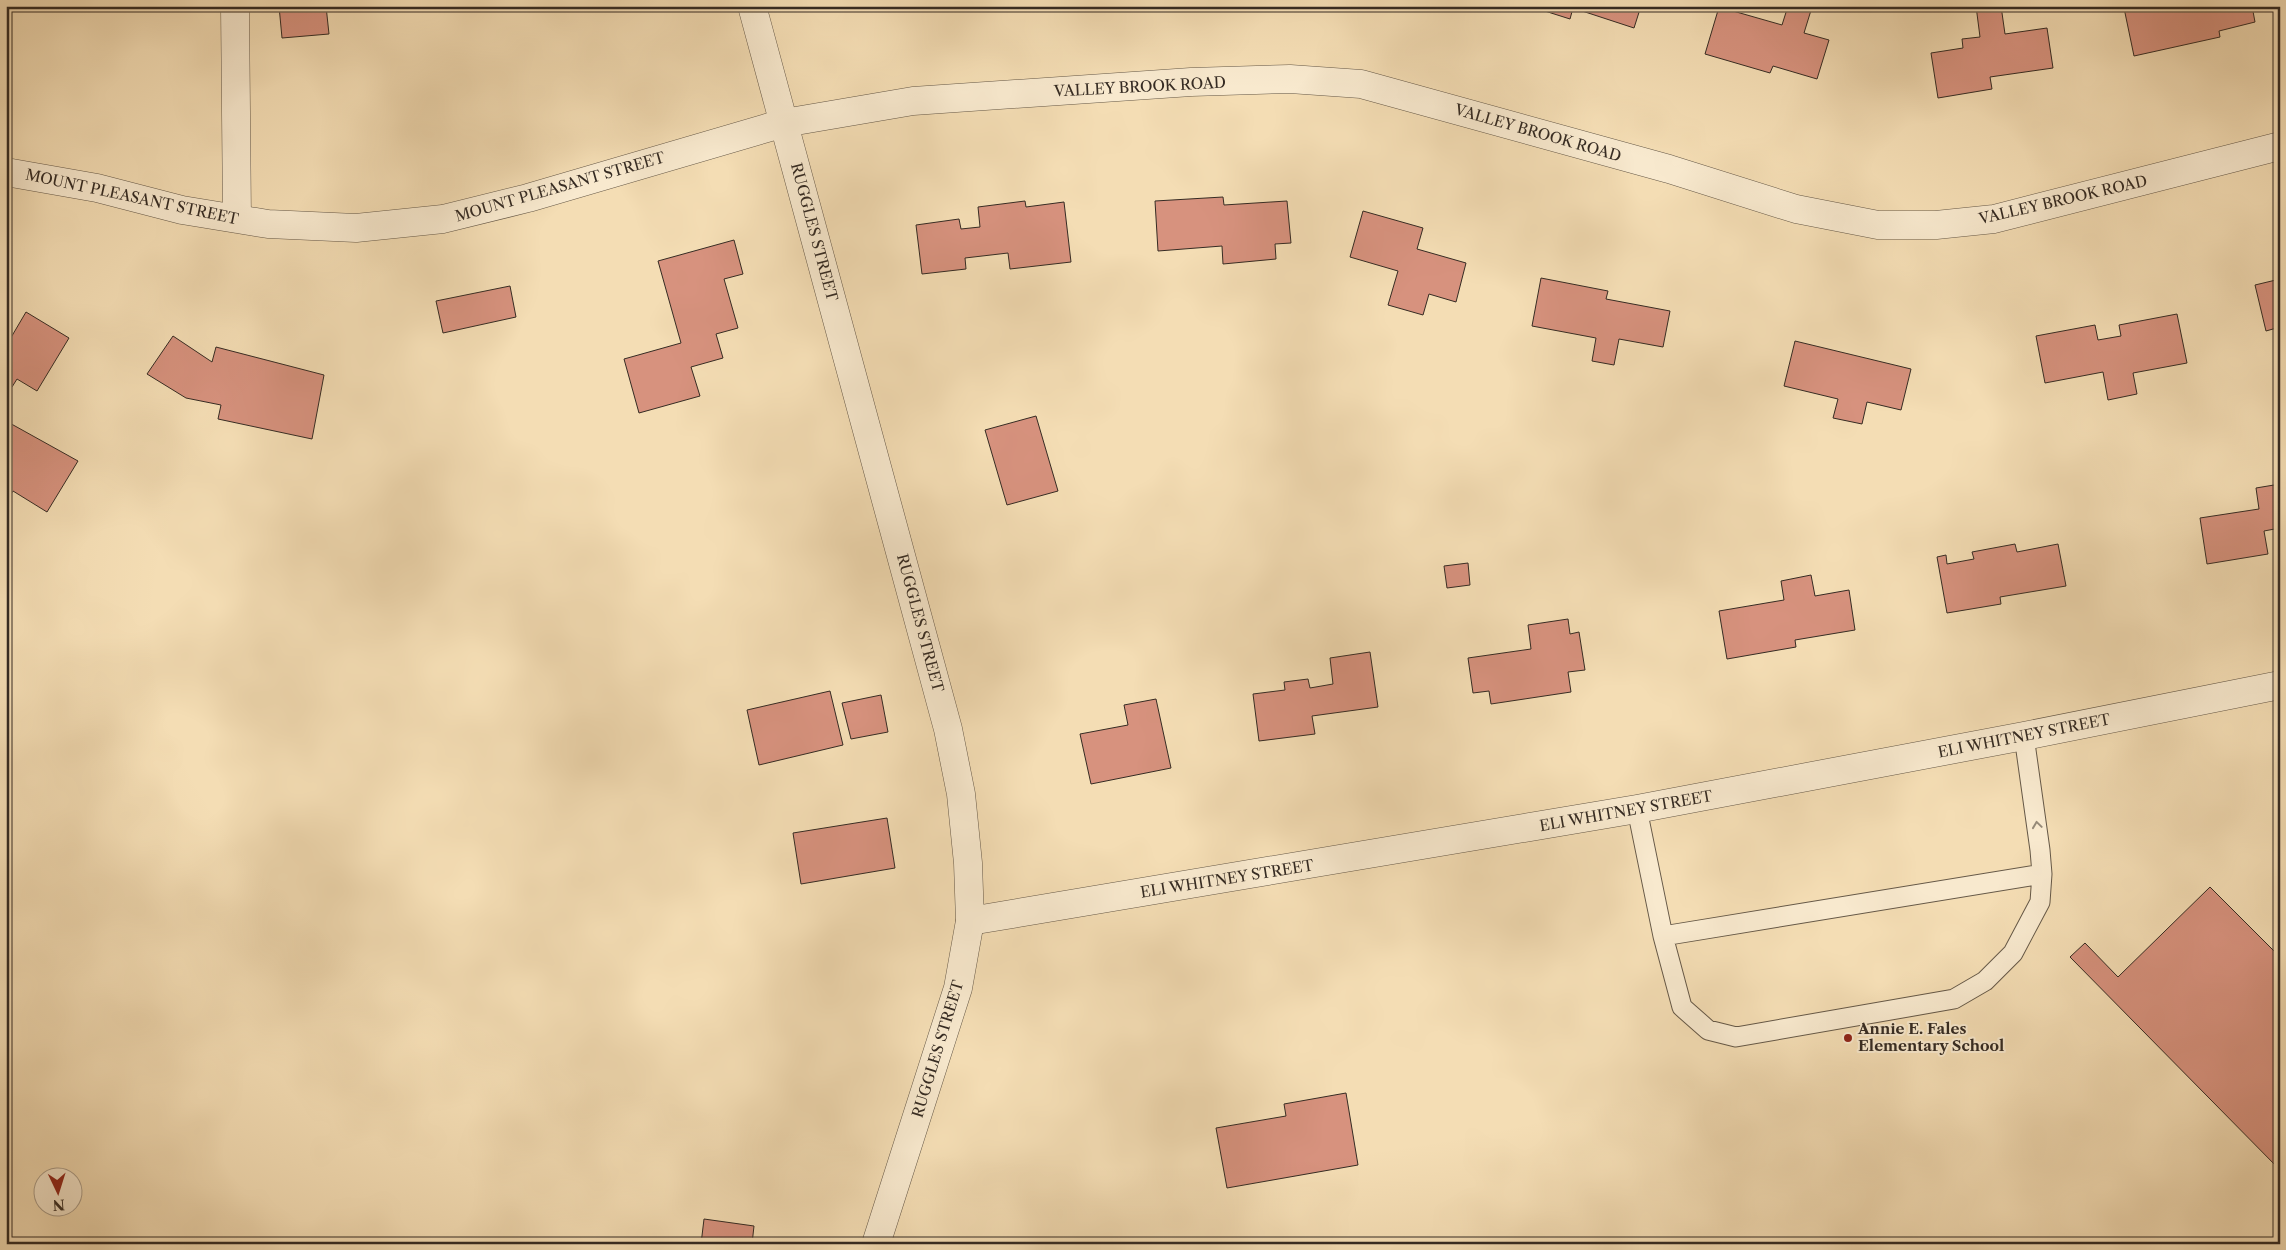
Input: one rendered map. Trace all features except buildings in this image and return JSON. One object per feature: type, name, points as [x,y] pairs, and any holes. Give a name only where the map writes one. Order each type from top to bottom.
[{"type":"street","points":[[235,6],[237,219]]},
{"type":"street","name":"RUGGLES STREET","points":[[752,6],[948,729],[962,794],[968,863],[970,921],[958,988],[876,1244]]},
{"type":"street","name":"VALLEY BROOK ROAD","points":[[784,123],[913,101],[1290,79],[1361,84],[1669,169],[1796,208],[1878,225],[1936,225],[1994,219],[2280,146]]},
{"type":"street","name":"MOUNT PLEASANT STREET","points":[[6,172],[97,188],[182,210],[268,224],[356,228],[442,219],[528,198],[784,123]]},
{"type":"street","name":"ELI WHITNEY STREET","points":[[970,921],[1637,810],[2280,685]]},
{"type":"lane","points":[[1637,810],[1664,936],[1682,1007],[1708,1030],[1736,1038],[1954,1000],[1985,981],[2013,953],[2040,902],[2042,874],[2024,736]]},
{"type":"lane","points":[[1664,936],[2042,874]]},
{"type":"place","name":"Annie E. Fales Elementary School","points":[[1848,1038]]}]
